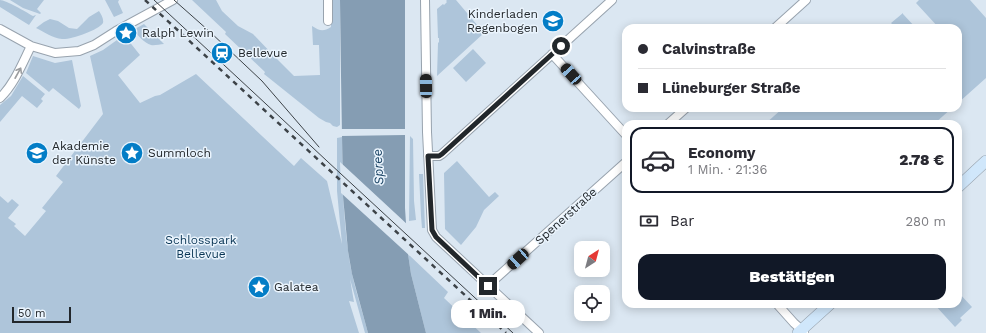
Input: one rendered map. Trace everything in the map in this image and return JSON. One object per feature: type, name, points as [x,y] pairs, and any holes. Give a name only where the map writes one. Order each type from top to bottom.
[{"type":"street","points":[[0,29],[31,46],[56,53],[79,51],[94,45],[172,0]]},
{"type":"street","points":[[328,0],[328,22]]},
{"type":"street","points":[[425,0],[427,132],[432,230],[436,237],[539,333]]},
{"type":"street","points":[[428,156],[439,156],[442,154],[612,0]]},
{"type":"street","points":[[779,24],[806,0]]},
{"type":"street","points":[[0,98],[8,89],[18,73],[31,46]]},
{"type":"street","points":[[552,54],[622,132]]},
{"type":"street","points":[[672,120],[682,112]]},
{"type":"street","points":[[962,182],[986,161]]},
{"type":"street","name":"Spenerstraße","points":[[488,286],[622,166]]},
{"type":"street","points":[[781,308],[802,332],[826,308]]},
{"type":"green space","points":[[0,0],[33,16],[36,15],[29,25],[0,7]]},
{"type":"green space","points":[[10,0],[44,0],[37,9],[41,13],[40,14],[23,8]]},
{"type":"green space","points":[[105,0],[119,0],[118,2],[123,13],[114,17]]},
{"type":"green space","points":[[192,0],[216,0],[222,11],[238,26],[253,34],[294,76],[320,75],[319,45],[313,45],[312,26],[322,30],[326,30],[331,27],[330,0],[340,0],[340,125],[337,127],[333,126],[319,118],[264,74],[265,72]]},
{"type":"green space","points":[[447,0],[456,0],[484,33],[437,76],[439,38],[437,9],[443,4],[444,5]]},
{"type":"green space","points":[[919,0],[970,0],[986,18],[986,78],[962,99],[962,24],[935,24],[916,3]]},
{"type":"green space","points":[[99,11],[103,20],[103,23],[100,26],[84,34],[71,38],[62,39],[49,35],[36,28],[50,19],[58,21],[69,28],[77,29],[89,17]]},
{"type":"green space","points":[[903,13],[912,24],[892,24],[891,23]]},
{"type":"green space","points":[[144,24],[164,44],[151,45],[141,39],[133,30]]},
{"type":"green space","name":"Schlosspark Bellevue","points":[[124,35],[140,55],[118,75],[140,103],[160,95],[196,74],[294,166],[301,158],[327,181],[342,244],[337,191],[337,138],[342,137],[343,194],[349,260],[368,333],[365,333],[350,279],[354,302],[349,301],[359,333],[0,333],[0,196],[8,203],[12,199],[19,205],[8,218],[16,224],[14,226],[25,236],[46,211],[42,208],[63,182],[56,176],[103,114],[90,56],[103,50]]},
{"type":"green space","points":[[473,49],[486,63],[466,82],[453,68]]},
{"type":"green space","points":[[33,56],[55,63],[72,60],[81,106],[79,109],[53,88],[49,92],[26,73]]},
{"type":"green space","points":[[23,76],[45,94],[41,99],[43,101],[37,108],[22,96],[0,122],[0,105],[11,96]]},
{"type":"green space","points":[[778,112],[948,112],[938,120],[770,120]]},
{"type":"green space","points":[[410,136],[413,139],[414,201],[416,220],[409,221]]},
{"type":"green space","points":[[457,161],[489,197],[495,192],[499,196],[484,210],[476,227],[461,245],[445,229],[444,173]]},
{"type":"green space","points":[[419,174],[423,174],[425,228],[422,228]]},
{"type":"green space","points":[[408,254],[448,292],[444,298],[481,333],[426,333],[411,274]]},
{"type":"green space","points":[[962,296],[972,307],[960,318],[962,320],[955,327],[938,308],[962,308]]},
{"type":"water","name":"Spree","points":[[340,0],[405,0],[405,208],[411,274],[426,333],[368,333],[352,274],[348,251],[343,196]]},
{"type":"pier","points":[[341,129],[405,129],[405,135],[341,136]]},
{"type":"pier","points":[[340,162],[408,225],[410,256],[341,193]]},
{"type":"tram line","points":[[154,0],[513,333]]},
{"type":"tram line","points":[[174,0],[262,81],[319,147]]},
{"type":"railway","points":[[145,0],[506,333]]},
{"type":"place","name":"Kinderladen Regenbogen","points":[[553,21]]},
{"type":"place","name":"Ralph Lewin","points":[[126,33]]},
{"type":"place","name":"Bellevue","points":[[222,53]]},
{"type":"place","name":"Akademie der Künste","points":[[37,153]]},
{"type":"place","name":"Summloch","points":[[132,153]]},
{"type":"place","name":"Galatea","points":[[259,287]]},
{"type":"route","points":[[488,286],[436,237],[432,230],[428,156],[439,156],[442,154],[561,46]]}]
